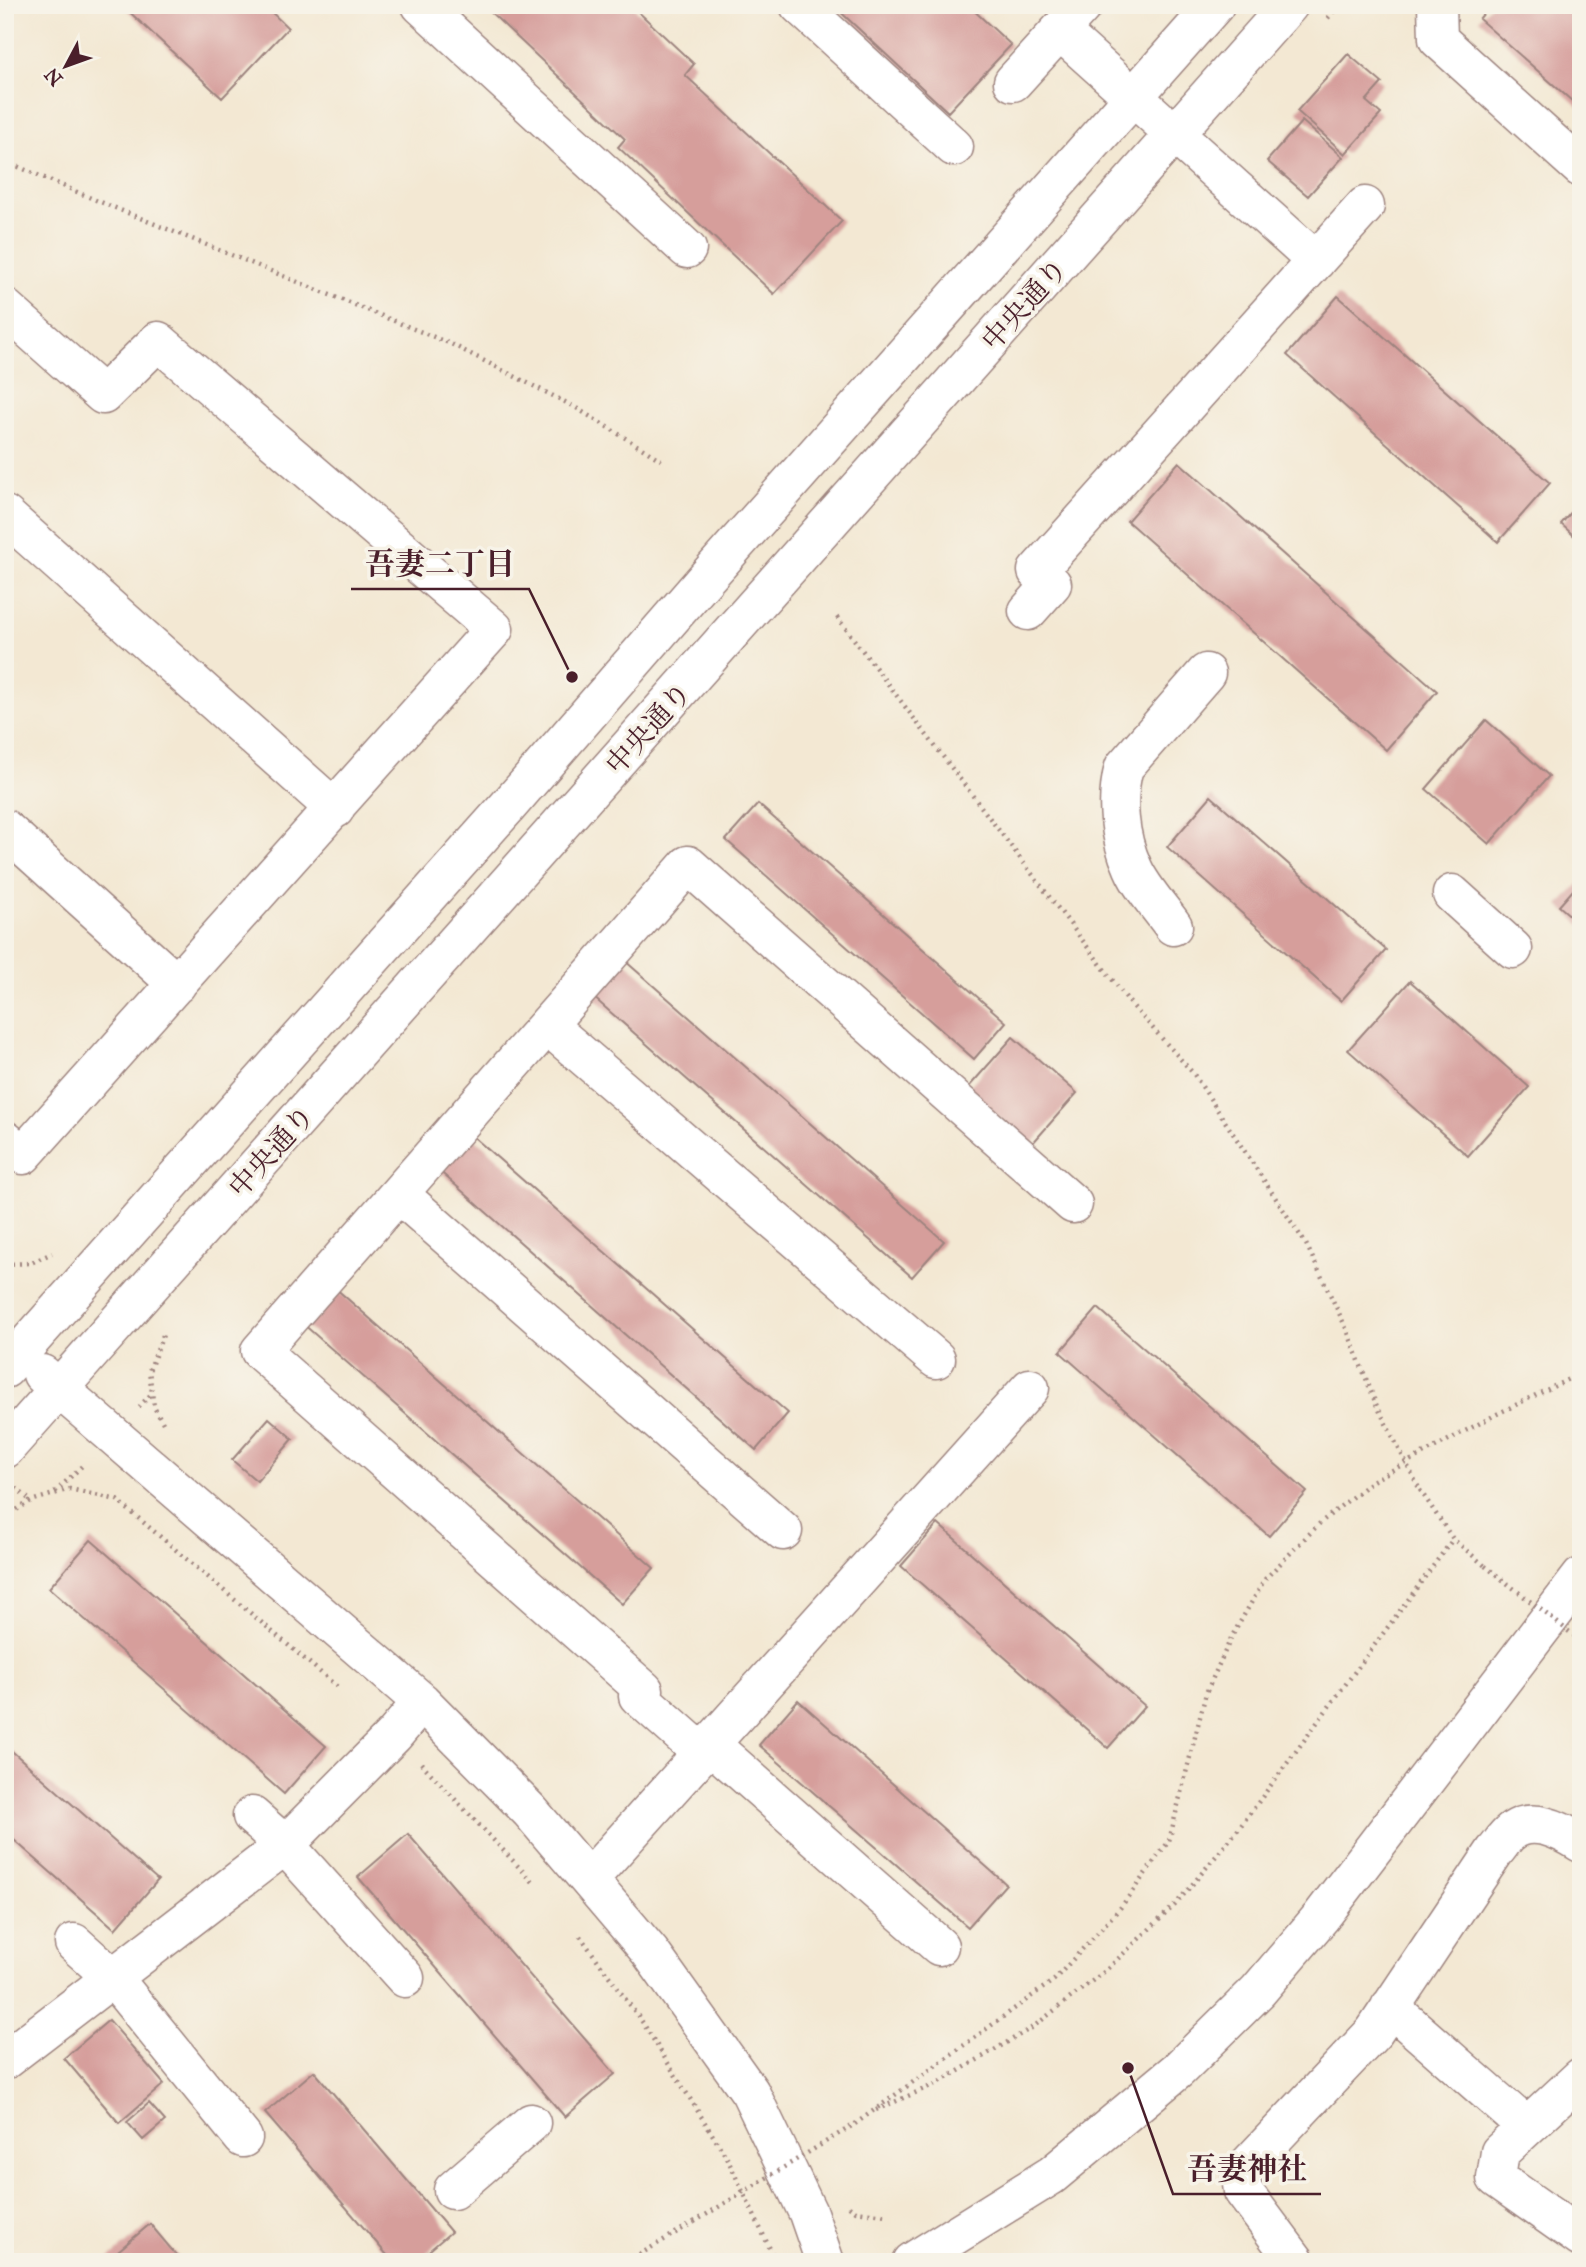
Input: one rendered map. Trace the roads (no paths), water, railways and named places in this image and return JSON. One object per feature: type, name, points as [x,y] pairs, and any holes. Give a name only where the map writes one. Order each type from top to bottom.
[{"type":"street","points":[[421,5],[687,248]]},
{"type":"street","points":[[799,5],[954,147]]},
{"type":"street","name":"中央通り","points":[[10,1355],[499,817],[706,578],[1215,5]]},
{"type":"street","name":"中央通り","points":[[5,1450],[1289,5]]},
{"type":"street","points":[[1437,5],[1438,39],[1581,168]]},
{"type":"street","points":[[1013,82],[1071,18],[1133,97],[1316,261]]},
{"type":"street","points":[[1028,611],[1052,584],[1037,571],[1365,206]]},
{"type":"street","points":[[5,308],[103,395],[158,341],[494,629],[23,1155],[5,1140]]},
{"type":"street","points":[[5,515],[335,809]]},
{"type":"street","points":[[1173,926],[1133,869],[1119,824],[1120,782],[1124,767],[1206,673]]},
{"type":"street","points":[[5,829],[177,984]]},
{"type":"street","points":[[939,1946],[640,1693],[260,1351],[688,865],[1073,1204]]},
{"type":"street","points":[[1452,894],[1513,949]]},
{"type":"street","points":[[547,1025],[936,1359]]},
{"type":"street","points":[[399,1194],[783,1531]]},
{"type":"street","points":[[10,1355],[60,1390],[422,1702],[530,1811],[650,1952],[750,2092],[808,2213],[825,2262]]},
{"type":"street","points":[[589,1879],[1030,1388]]},
{"type":"street","points":[[912,2262],[1052,2175],[1178,2070],[1258,1991],[1321,1917],[1581,1577]]},
{"type":"street","points":[[5,2060],[23,2025],[113,1978],[199,1897],[285,1845],[394,1735],[422,1702]]},
{"type":"street","points":[[253,1816],[285,1845],[405,1979]]},
{"type":"street","points":[[1296,2262],[1242,2191],[1241,2177],[1249,2164],[1374,2032],[1510,1832],[1528,1824],[1559,1829],[1581,1843]]},
{"type":"street","points":[[74,1943],[113,1978],[243,2138]]},
{"type":"street","points":[[1390,2007],[1527,2127]]},
{"type":"street","points":[[1581,2077],[1500,2152],[1496,2178],[1581,2238]]},
{"type":"street","points":[[453,2190],[530,2123]]},
{"type":"place","name":"吾妻二丁目","points":[[572,677]]},
{"type":"place","name":"吾妻神社","points":[[1128,2068]]}]
